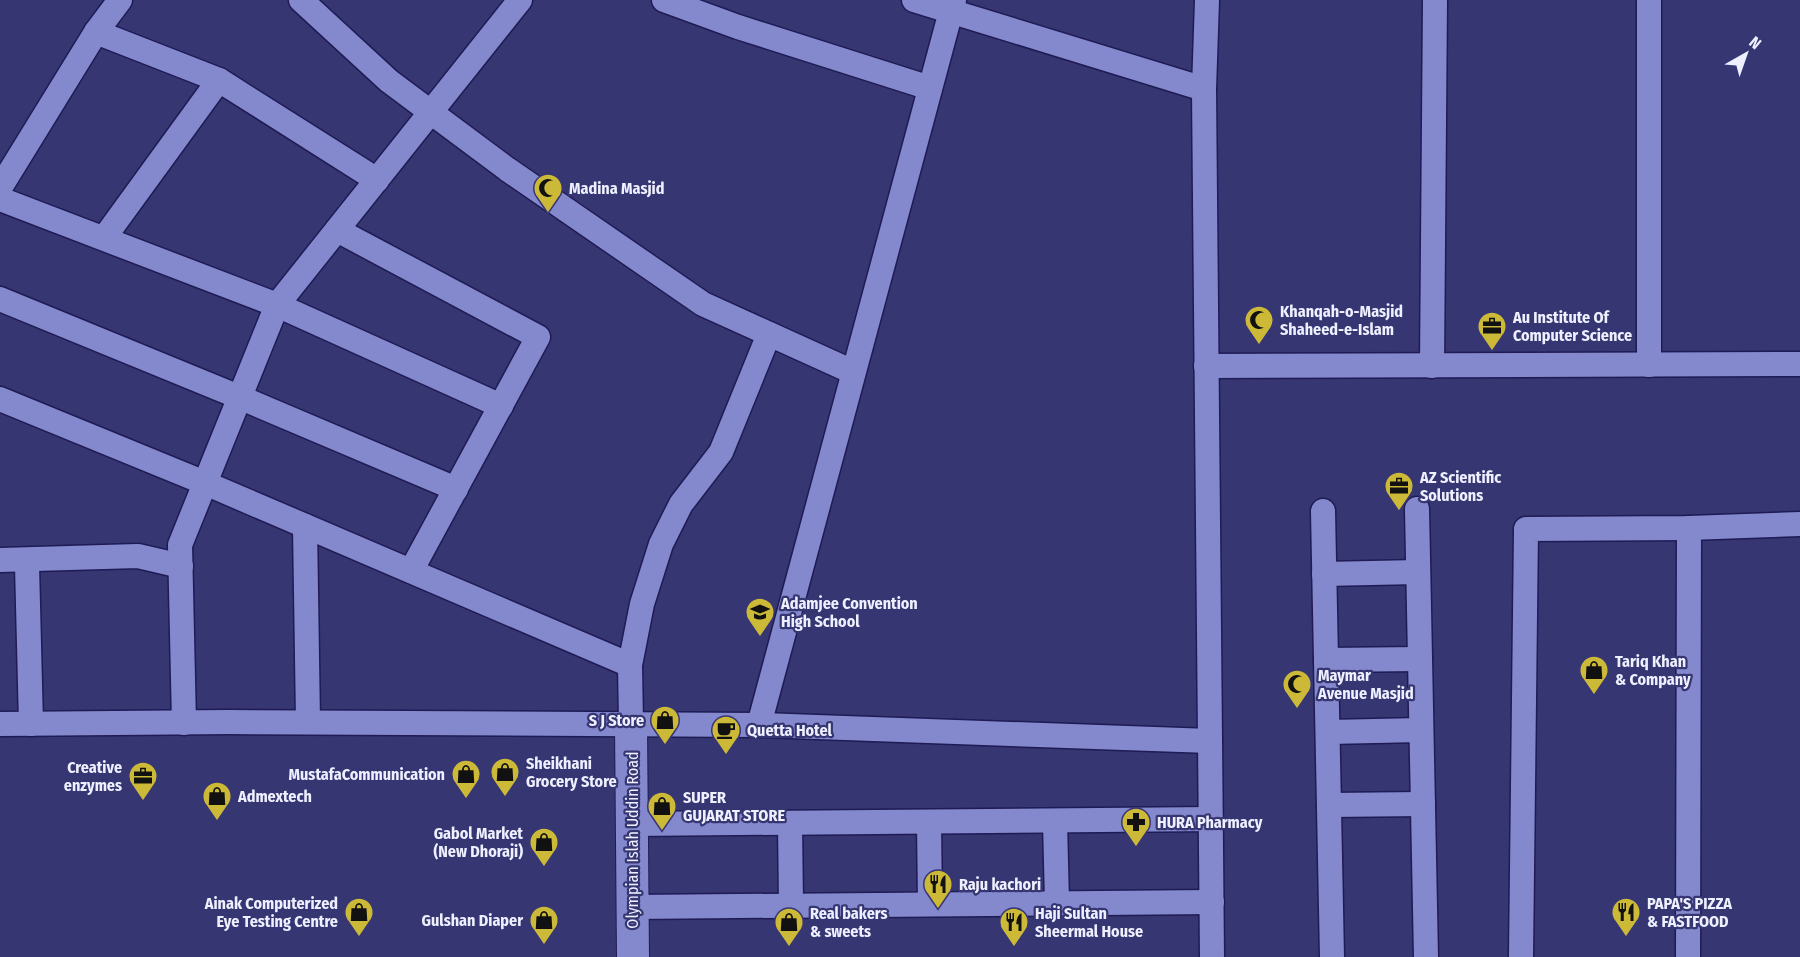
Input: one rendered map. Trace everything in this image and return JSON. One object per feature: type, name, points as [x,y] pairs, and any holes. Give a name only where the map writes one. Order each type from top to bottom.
[{"type":"street","points":[[0,188],[96,32],[120,0]]},
{"type":"street","points":[[301,0],[390,81],[507,170],[703,304],[853,372]]},
{"type":"street","points":[[184,723],[180,545],[277,305],[520,0]]},
{"type":"street","points":[[664,0],[738,27],[930,88]]},
{"type":"street","points":[[914,0],[952,6],[1204,89]]},
{"type":"street","points":[[1208,0],[1204,89],[1212,957]]},
{"type":"street","points":[[1432,366],[1435,0]]},
{"type":"street","points":[[1649,0],[1649,365]]},
{"type":"street","points":[[759,725],[952,6]]},
{"type":"street","points":[[96,32],[219,80],[377,180]]},
{"type":"street","points":[[104,238],[219,80]]},
{"type":"street","points":[[0,199],[277,305],[501,406]]},
{"type":"street","points":[[337,230],[538,337],[411,571]]},
{"type":"street","points":[[0,299],[456,489]]},
{"type":"street","points":[[631,724],[630,665],[642,604],[661,544],[681,504],[721,452],[769,334]]},
{"type":"street","points":[[1206,366],[1800,364]]},
{"type":"street","points":[[0,399],[205,483],[630,665]]},
{"type":"street","points":[[1417,509],[1426,957]]},
{"type":"street","points":[[1323,511],[1332,957]]},
{"type":"street","points":[[1521,957],[1526,529],[1689,528],[1800,524]]},
{"type":"street","points":[[305,526],[308,722]]},
{"type":"street","points":[[1688,957],[1689,528]]},
{"type":"street","points":[[0,560],[138,556],[181,566]]},
{"type":"street","points":[[27,565],[31,724]]},
{"type":"street","points":[[1324,574],[1418,572]]},
{"type":"street","points":[[1326,660],[1420,659]]},
{"type":"street","points":[[0,724],[308,722],[759,725],[1210,741]]},
{"type":"street","name":"Olympian Islah Uddin Road","points":[[631,724],[633,957]]},
{"type":"street","points":[[1328,732],[1421,730]]},
{"type":"street","points":[[1329,805],[1423,804]]},
{"type":"street","points":[[632,824],[1211,819]]},
{"type":"street","points":[[1055,821],[1057,903]]},
{"type":"street","points":[[929,822],[930,904]]},
{"type":"street","points":[[790,823],[791,906]]},
{"type":"street","points":[[632,907],[1212,902]]},
{"type":"place","name":"Madina Masjid","points":[[548,214]]},
{"type":"place","name":"Khanqah-o-Masjid Shaheed-e-Islam","points":[[1259,346]]},
{"type":"place","name":"Au Institute Of Computer Science","points":[[1492,352]]},
{"type":"place","name":"AZ Scientific Solutions","points":[[1399,512]]},
{"type":"place","name":"Adamjee Convention High School","points":[[760,638]]},
{"type":"place","name":"Tariq Khan & Company","points":[[1594,696]]},
{"type":"place","name":"Maymar Avenue Masjid","points":[[1297,710]]},
{"type":"place","name":"S J Store","points":[[665,746]]},
{"type":"place","name":"Quetta Hotel","points":[[726,756]]},
{"type":"place","name":"Sheikhani Grocery Store","points":[[505,798]]},
{"type":"place","name":"MustafaCommunication","points":[[466,800]]},
{"type":"place","name":"Creative enzymes","points":[[143,802]]},
{"type":"place","name":"Admextech","points":[[217,822]]},
{"type":"place","name":"SUPER GUJARAT STORE","points":[[662,832]]},
{"type":"place","name":"HURA Pharmacy","points":[[1136,848]]},
{"type":"place","name":"Gabol Market (New Dhoraji)","points":[[544,868]]},
{"type":"place","name":"Raju kachori","points":[[938,910]]},
{"type":"place","name":"Ainak Computerized Eye Testing Centre","points":[[359,938]]},
{"type":"place","name":"PAPA'S PIZZA & FASTFOOD","points":[[1626,938]]},
{"type":"place","name":"Gulshan Diaper","points":[[544,946]]},
{"type":"place","name":"Real bakers & sweets","points":[[789,948]]},
{"type":"place","name":"Haji Sultan Sheermal House","points":[[1014,948]]}]
